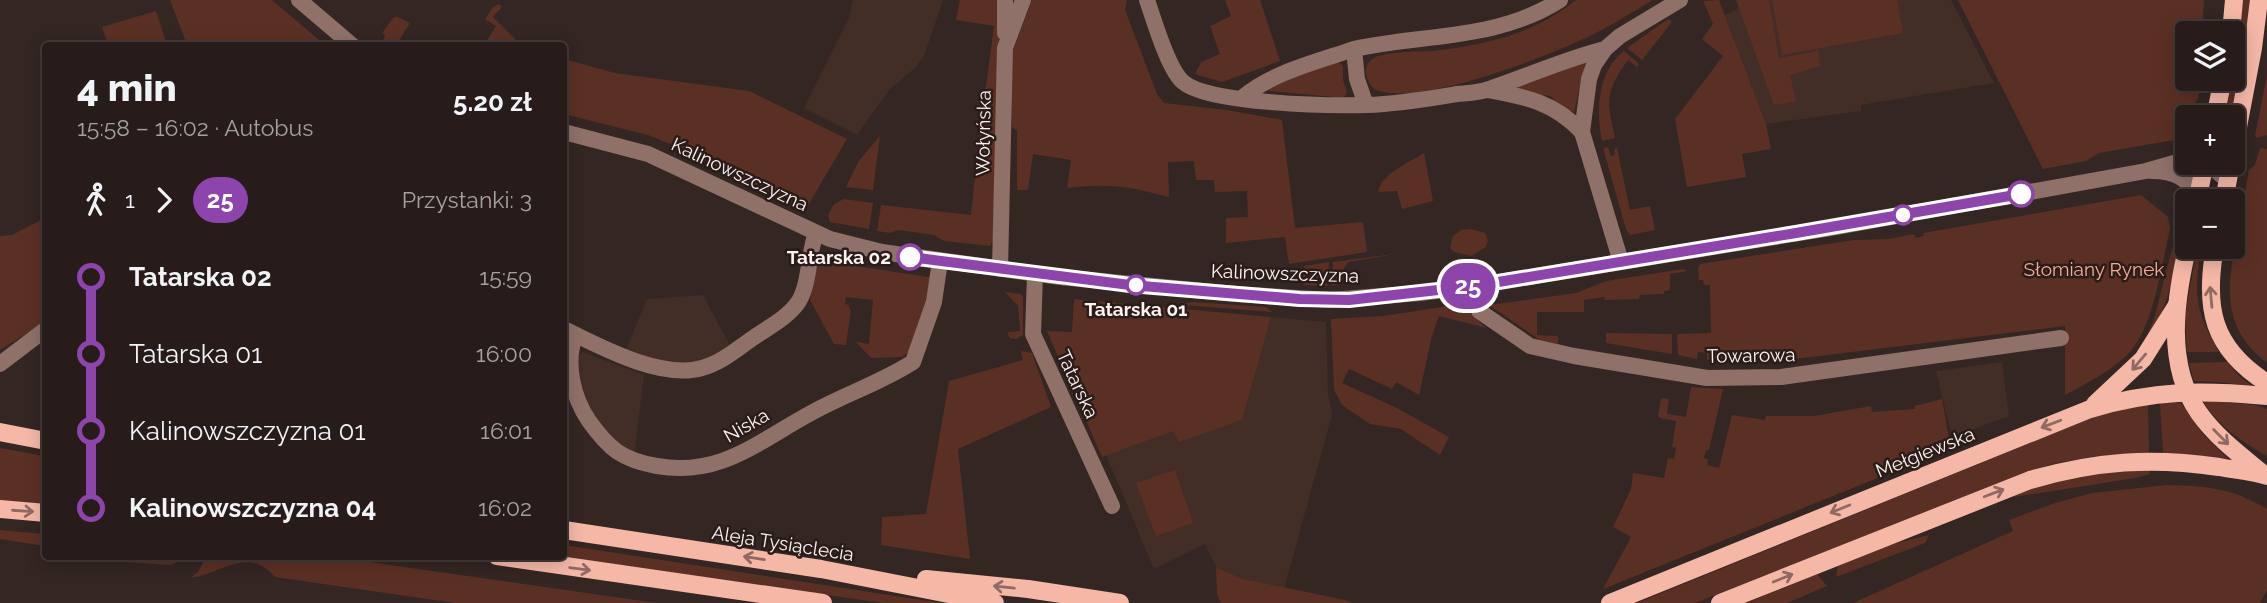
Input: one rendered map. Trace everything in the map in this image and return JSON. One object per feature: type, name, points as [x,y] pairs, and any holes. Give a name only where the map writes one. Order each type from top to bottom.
[{"type":"main road","points":[[2232,21],[2234,0]]},
{"type":"main road","points":[[2242,105],[2259,0]]},
{"type":"main road","points":[[2226,189],[2229,175]]},
{"type":"main road","points":[[2185,259],[2175,324],[2179,358],[2192,402],[2205,421],[2234,450],[2266,476]]},
{"type":"main road","points":[[2213,259],[2210,282],[2214,319],[2226,345],[2235,356],[2267,383]]},
{"type":"main road","points":[[2090,409],[2143,359],[2177,305]]},
{"type":"main road","name":"Mełgiewska","points":[[1610,603],[2090,409],[2145,395],[2188,391],[2267,396]]},
{"type":"main road","points":[[0,432],[42,440]]},
{"type":"main road","points":[[1720,603],[2030,480],[2064,470],[2119,461],[2156,461],[2191,463],[2266,476]]},
{"type":"main road","points":[[0,509],[42,513]]},
{"type":"main road","name":"Aleja Tysiąclecia","points":[[567,530],[821,569],[995,603]]},
{"type":"main road","points":[[524,560],[823,603]]},
{"type":"main road","points":[[821,569],[1028,589],[1120,603]]},
{"type":"street","points":[[299,0],[349,42]]},
{"type":"street","points":[[1005,0],[1005,48]]},
{"type":"street","name":"Wołyńska","points":[[1000,269],[1005,48],[1023,0]]},
{"type":"street","points":[[1146,0],[1180,80],[1191,89],[1242,99],[1301,104],[1366,105],[1406,102],[1488,90],[1605,49]]},
{"type":"street","points":[[1242,99],[1273,77],[1354,49],[1380,43],[1478,32],[1529,16],[1560,0]]},
{"type":"street","points":[[1621,262],[1582,132],[1589,79],[1594,65],[1605,49],[1620,36],[1680,0]]},
{"type":"street","points":[[1354,49],[1357,79],[1366,105]]},
{"type":"street","points":[[1488,90],[1525,97],[1557,110],[1582,132]]},
{"type":"street","name":"Kalinowszczyzna","points":[[567,133],[648,154],[830,239],[882,252],[1159,288],[1330,300],[1474,286],[1830,228],[2146,172],[2175,163]]},
{"type":"street","name":"Kalinowszczyzna","points":[[2146,172],[2165,172],[2186,180],[2193,189]]},
{"type":"street","points":[[2221,175],[2228,181]]},
{"type":"street","points":[[570,332],[626,357],[652,365],[680,370],[702,368],[724,358],[798,303],[816,233]]},
{"type":"street","name":"Niska","points":[[570,332],[574,386],[585,415],[608,446],[640,463],[672,468],[708,467],[732,458],[816,410],[913,362],[934,302],[940,261]]},
{"type":"street","name":"Tatarska","points":[[1035,274],[1033,334],[1112,506]]},
{"type":"street","name":"Towarowa","points":[[1474,286],[1479,311],[1530,346],[1586,359],[1707,378],[1781,377],[2061,338]]},
{"type":"street","points":[[0,364],[42,332]]},
{"type":"shaded area","points":[[853,0],[943,0],[924,56],[916,67],[890,89],[857,135],[804,108],[849,18]]},
{"type":"shaded area","points":[[1754,0],[1951,0],[1994,83],[1861,105],[1861,111],[1766,124],[1725,15]]},
{"type":"shaded area","points":[[703,295],[729,344],[714,356],[699,362],[670,364],[625,352],[647,299]]},
{"type":"shaded area","points":[[1271,317],[1326,322],[1328,392],[1332,415],[1284,589],[1243,579],[1216,567],[1205,544],[1154,569],[1106,455],[1174,430],[1179,441],[1242,420]]},
{"type":"shaded area","points":[[583,352],[644,375],[634,456],[607,439],[587,412],[578,385],[576,356]]},
{"type":"shaded area","points":[[2002,362],[2009,416],[1952,437],[1936,371]]},
{"type":"green space","points":[[170,0],[272,0],[321,42],[186,42]]},
{"type":"green space","points":[[960,0],[1000,0],[993,240],[990,246],[944,241],[934,235],[898,230],[890,233],[877,231],[881,205],[971,215],[994,26],[956,20]]},
{"type":"green space","points":[[1032,0],[1127,0],[1125,10],[1157,94],[1164,103],[1282,120],[1295,228],[1363,222],[1367,252],[1289,264],[1285,237],[1226,243],[1226,218],[1248,217],[1247,191],[1215,192],[1214,180],[1196,180],[1194,161],[1168,162],[1169,197],[1119,186],[1067,188],[1071,160],[1033,154],[1028,190],[1017,190],[1017,131],[1012,127],[1011,56]]},
{"type":"green space","points":[[1225,0],[1260,0],[1280,61],[1222,82],[1195,74],[1201,62],[1220,54],[1210,26],[1231,16]]},
{"type":"green space","points":[[1576,0],[1653,0],[1573,44],[1516,66],[1450,86],[1419,92],[1393,93],[1374,89],[1366,75],[1369,62],[1378,56],[1433,51],[1508,36],[1560,12]]},
{"type":"green space","points":[[1719,0],[1766,124],[1771,149],[1742,154],[1746,177],[1687,187],[1675,119],[1723,56],[1702,39],[1713,24],[1703,1]]},
{"type":"green space","points":[[1736,0],[1769,0],[1779,58],[1818,51],[1820,66],[1790,75],[1796,101],[1774,105]]},
{"type":"green space","points":[[1772,0],[1897,0],[1903,33],[1782,55]]},
{"type":"green space","points":[[1958,0],[2204,0],[2203,21],[2175,21],[2175,91],[2198,91],[2194,105],[2175,105],[2174,140],[2099,153],[2086,161],[2043,169]]},
{"type":"green space","points":[[2243,0],[2252,0],[2245,47],[2245,21],[2240,21]]},
{"type":"green space","points":[[499,4],[502,7],[493,17],[518,42],[486,42],[496,26],[485,19],[493,7]]},
{"type":"green space","points":[[156,11],[166,42],[107,42],[102,27]]},
{"type":"green space","points":[[394,17],[410,23],[398,42],[383,42],[385,35],[382,33]]},
{"type":"green space","points":[[1668,19],[1672,22],[1642,60],[1627,48]]},
{"type":"green space","points":[[1624,51],[1639,64],[1637,67],[1628,60],[1611,89],[1609,105],[1615,138],[1602,141],[1599,118],[1601,93],[1608,69]]},
{"type":"green space","points":[[567,60],[615,73],[749,91],[847,139],[807,207],[801,209],[678,147],[648,135],[567,115]]},
{"type":"green space","points":[[1586,61],[1574,112],[1565,109],[1550,96],[1517,90],[1515,87]]},
{"type":"green space","points":[[1335,62],[1343,66],[1343,80],[1347,92],[1344,98],[1268,89],[1269,86]]},
{"type":"green space","points":[[2267,75],[2267,135],[2257,138],[2255,136]]},
{"type":"green space","points":[[2230,91],[2237,91],[2234,105],[2227,105]]},
{"type":"green space","points":[[880,136],[873,190],[846,187],[858,162]]},
{"type":"green space","points":[[1608,147],[1611,156],[1615,155],[1614,149],[1617,148],[1630,210],[1650,206],[1655,230],[1630,235],[1626,229],[1603,148]]},
{"type":"green space","points":[[2260,148],[2267,149],[2267,363],[2252,350],[2242,336],[2235,322],[2230,292],[2233,259],[2245,259],[2245,192],[2249,170],[2255,165]]},
{"type":"green space","points":[[1424,153],[1433,201],[1402,209],[1397,191],[1378,192],[1390,174]]},
{"type":"green space","name":"Słomiany Rynek","points":[[2141,195],[2168,217],[2170,229],[2150,315],[2135,346],[2125,357],[2104,373],[2065,395],[2065,326],[1777,361],[1707,360],[1707,353],[1698,352],[1697,359],[1678,355],[1677,334],[1711,333],[1710,285],[1704,285],[1703,280],[1699,280],[1700,264],[1854,240],[1889,239],[1914,234],[1915,238],[1924,236],[1923,233]]},
{"type":"green space","points":[[844,199],[873,203],[869,229],[830,222],[828,215],[834,204]]},
{"type":"green space","points":[[42,220],[42,324],[0,350],[0,236],[12,235]]},
{"type":"green space","points":[[1471,229],[1485,233],[1488,240],[1486,247],[1471,256],[1454,252],[1450,248],[1453,236],[1461,230]]},
{"type":"green space","points":[[2175,238],[2177,259],[2169,292],[2159,318],[2144,342],[2154,319]]},
{"type":"green space","points":[[1402,253],[1348,262],[1343,270],[1343,283],[1332,286],[1333,262]]},
{"type":"green space","points":[[832,254],[844,264],[934,278],[913,349],[902,357],[871,358],[856,342],[869,344],[873,300],[846,297],[845,304],[849,305],[851,310],[846,345],[834,344],[810,300],[818,266],[821,260]]},
{"type":"green space","points":[[2195,259],[2200,259],[2197,278],[2198,301],[2205,324],[2219,352],[2187,352],[2185,316]]},
{"type":"green space","points":[[1329,262],[1328,286],[1303,285],[1304,266]]},
{"type":"green space","points":[[1683,269],[1687,271],[1670,274],[1670,290],[1664,291],[1664,294],[1640,295],[1639,299],[1605,300],[1604,297],[1584,300],[1584,312],[1537,312],[1537,335],[1558,336],[1558,344],[1540,340],[1489,305],[1576,293],[1606,281]]},
{"type":"green space","points":[[1005,292],[1021,294],[1023,297],[1023,335],[1016,339],[1010,338],[1007,332],[1020,331],[1018,306]]},
{"type":"green space","points":[[1074,299],[1271,317],[1242,420],[1179,442],[1173,431],[1102,457],[1047,331],[1072,332]]},
{"type":"green space","points":[[1194,302],[1266,307],[1272,312],[1183,305]]},
{"type":"green space","points":[[1461,304],[1486,328],[1439,316],[1419,395],[1396,382],[1392,389],[1349,369],[1342,383],[1397,408],[1449,437],[1440,455],[1401,429],[1370,424],[1342,405],[1334,390],[1331,319],[1383,316]]},
{"type":"green space","points":[[1606,333],[1672,334],[1672,354],[1606,343]]},
{"type":"green space","points":[[1021,351],[1032,353],[1051,407],[958,449],[970,559],[881,545],[882,517],[926,514],[949,381],[1023,360]]},
{"type":"green space","points":[[2227,362],[2241,378],[2254,387],[2194,381],[2189,363]]},
{"type":"green space","points":[[1691,387],[1723,389],[1709,450],[1706,450],[1704,458],[1708,459],[1707,465],[1719,468],[1732,415],[1765,420],[1766,416],[1814,416],[1871,406],[1872,412],[1915,409],[1915,406],[1942,399],[1950,444],[1875,479],[1603,589],[1631,537],[1613,527],[1631,489],[1633,473],[1664,478],[1668,458],[1674,459],[1676,448],[1672,447],[1676,421],[1658,416],[1661,398],[1669,399],[1667,414],[1686,417]]},
{"type":"green space","points":[[2202,400],[2255,405],[2267,409],[2267,456],[2231,432]]},
{"type":"green space","points":[[2148,403],[2149,454],[2097,456],[2052,464],[1695,603],[1637,603],[2094,417]]},
{"type":"green space","points":[[2160,403],[2181,403],[2202,433],[2230,461],[2163,453]]},
{"type":"green space","points":[[0,448],[42,455],[42,504],[0,500]]},
{"type":"green space","points":[[2149,468],[2150,474],[2135,478],[2014,497],[2012,495],[2063,479]]},
{"type":"green space","points":[[1175,470],[1193,523],[1156,536],[1136,483]]},
{"type":"green space","points":[[2167,485],[2219,489],[2267,509],[2267,590],[2260,603],[1853,603],[2013,531],[2009,520],[2092,493]]},
{"type":"green space","points":[[0,530],[42,534],[42,546],[0,539]]},
{"type":"green space","points":[[1929,535],[1925,543],[1836,577],[1838,565],[1884,546]]},
{"type":"green space","points":[[567,545],[941,603],[883,603],[567,558]]},
{"type":"green space","points":[[96,560],[177,560],[170,565]]},
{"type":"green space","points":[[204,560],[355,560],[657,603],[455,603],[275,577],[255,563],[234,564],[190,578],[198,572]]},
{"type":"green space","points":[[1216,567],[1243,579],[1350,603],[1221,603],[1217,595]]},
{"type":"green space","points":[[1817,574],[1827,586],[1787,603],[1747,603]]},
{"type":"bus line","name":"25","points":[[910,257],[1130,285],[1300,299],[1349,300],[1474,286],[2021,194]]},
{"type":"place","name":"Tatarska 02","points":[[910,257]]},
{"type":"place","name":"Tatarska 01","points":[[1136,285]]}]
